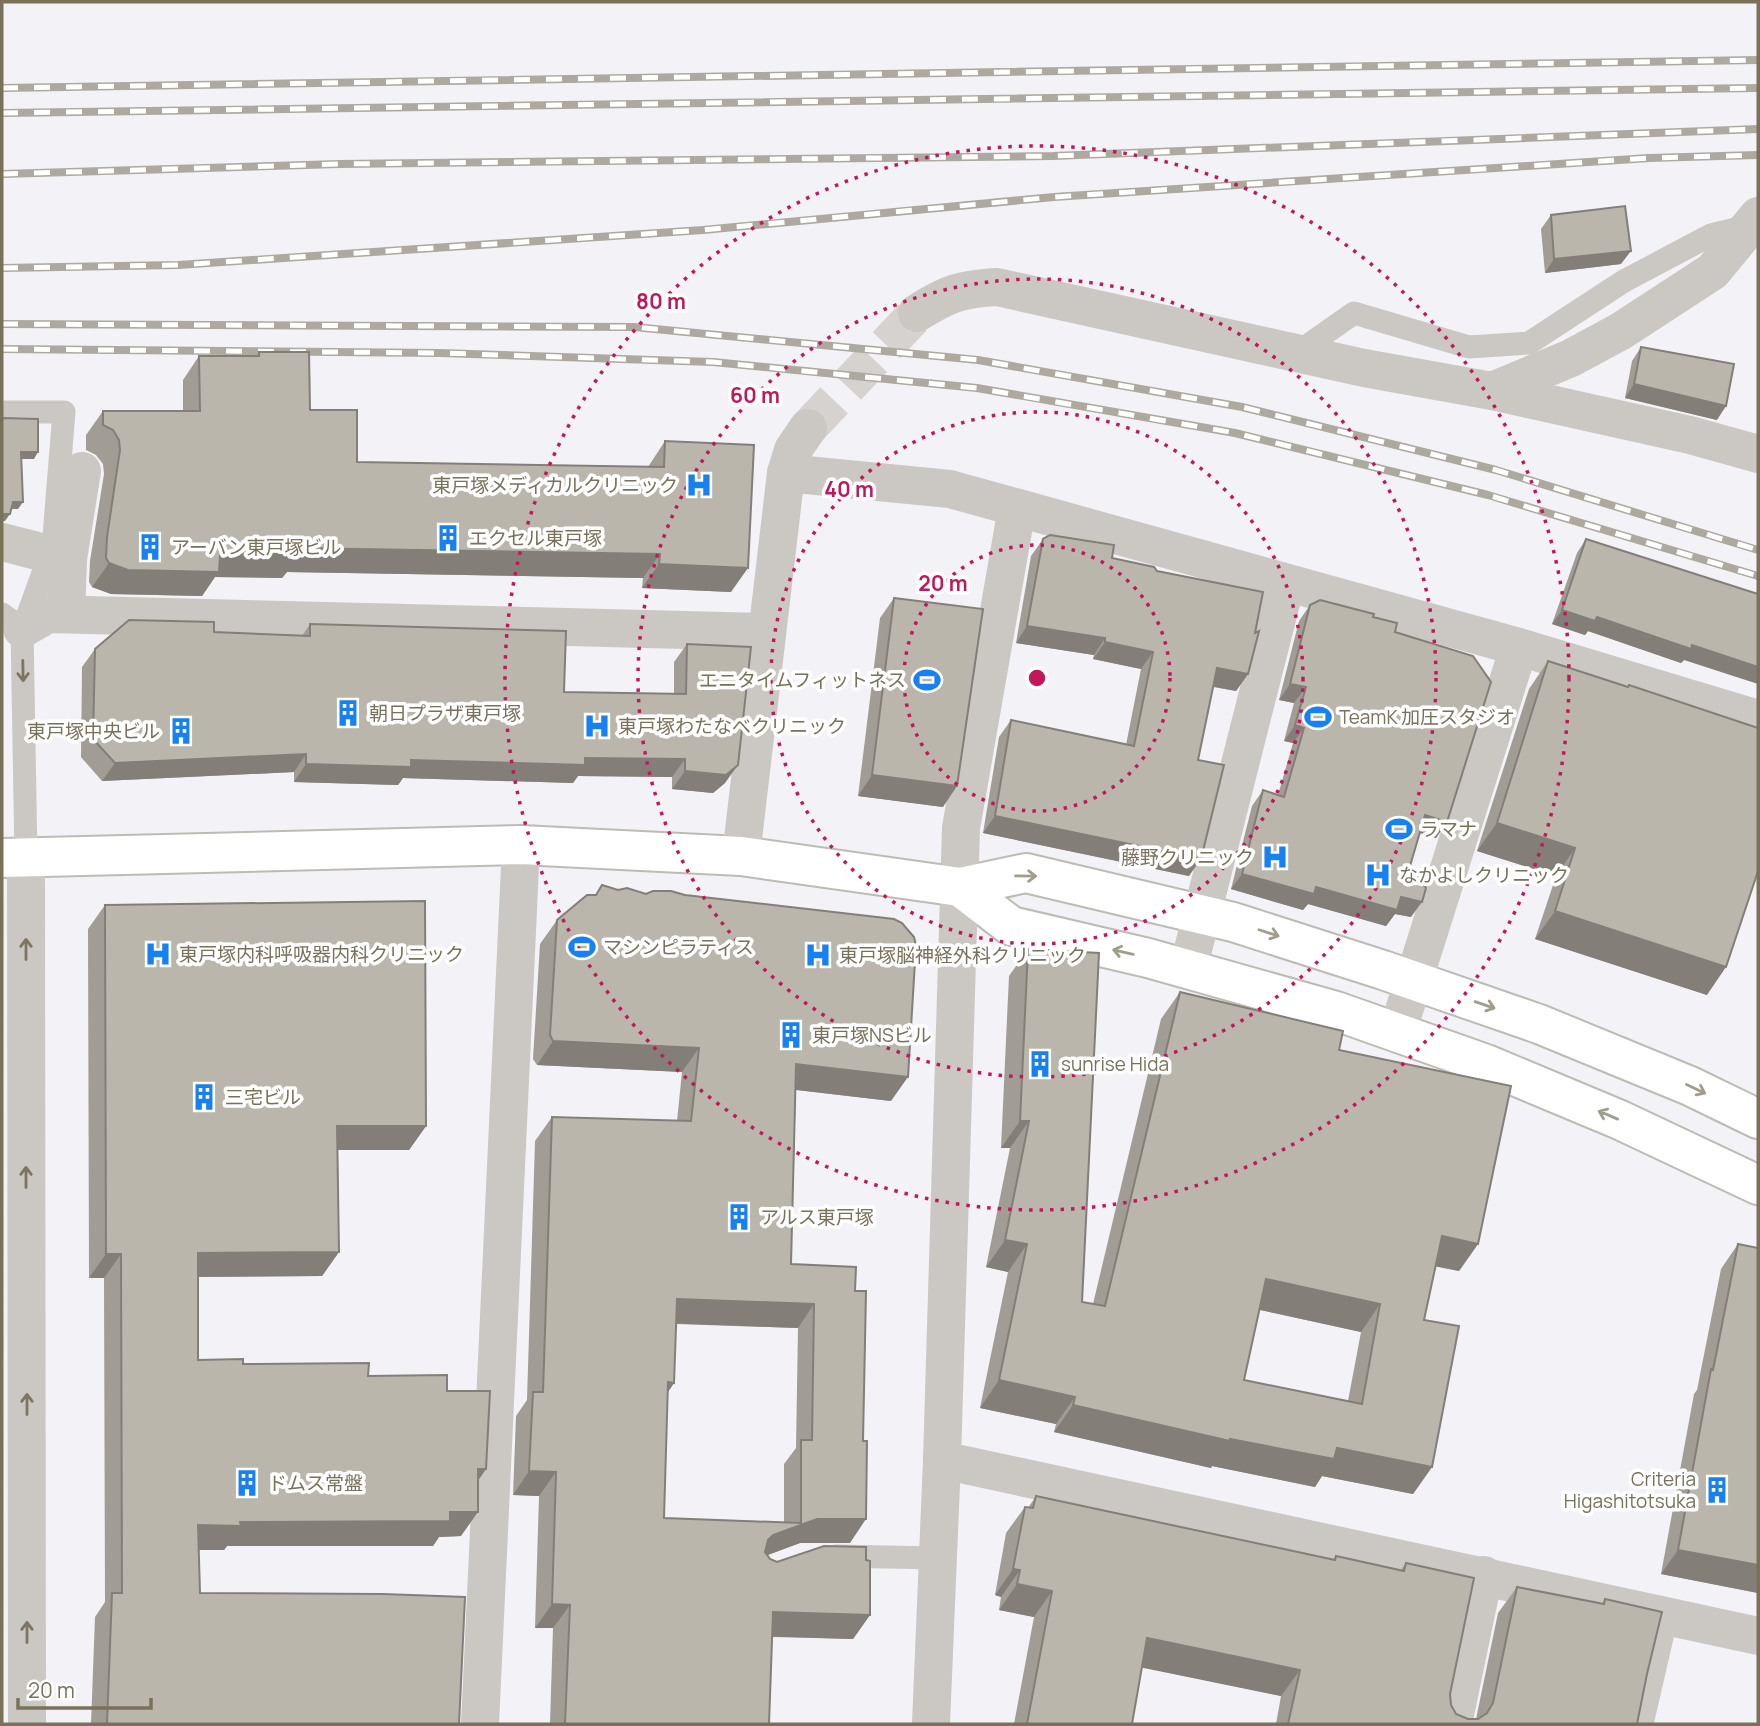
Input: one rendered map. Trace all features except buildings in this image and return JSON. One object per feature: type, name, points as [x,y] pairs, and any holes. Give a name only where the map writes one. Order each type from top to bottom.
[{"type":"street","points":[[1492,391],[1571,358],[1621,331],[1713,271],[1758,216]]},
{"type":"street","points":[[916,313],[941,298],[966,288],[997,287],[1364,368],[1492,391],[1690,435],[1758,454]]},
{"type":"street","points":[[741,856],[786,473],[793,450],[808,428]]},
{"type":"street","points":[[65,614],[59,556],[82,471]]},
{"type":"street","points":[[786,473],[950,489],[1519,647],[1758,719]]},
{"type":"street","points":[[931,1724],[942,1460],[961,828],[1017,508]]},
{"type":"street","points":[[2,542],[59,556]]},
{"type":"street","points":[[1188,969],[1286,583]]},
{"type":"street","points":[[12,621],[48,614],[65,614],[767,632]]},
{"type":"street","points":[[1397,1033],[1519,647]]},
{"type":"street","points":[[480,1724],[520,845]]},
{"type":"street","points":[[27,1724],[14,858],[520,845],[741,856],[960,887],[1026,873],[1233,922],[1413,980],[1539,1024],[1690,1086],[1758,1119]]},
{"type":"street","points":[[960,887],[1011,926],[1188,969],[1336,1011],[1486,1064],[1559,1094],[1758,1185]]},
{"type":"street","points":[[942,1460],[1758,1636]]},
{"type":"street","points":[[1453,1724],[1484,1576]]},
{"type":"lane","points":[[1297,353],[1354,313],[1469,347],[1529,343],[1624,281],[1711,235],[1758,224]]},
{"type":"lane","points":[[2,412],[64,411],[54,536],[59,556],[12,621],[14,858]]},
{"type":"lane","points":[[818,1556],[938,1558]]},
{"type":"lane","points":[[1642,1724],[1667,1616]]},
{"type":"tunnel","points":[[808,428],[917,313]]},
{"type":"railway","points":[[2,88],[1758,60]]},
{"type":"railway","points":[[2,113],[1758,88]]},
{"type":"railway","points":[[2,174],[340,164],[1053,156],[1758,129]]},
{"type":"railway","points":[[2,268],[178,265],[703,230],[1054,197],[1649,158],[1758,155]]},
{"type":"railway","points":[[2,324],[634,327],[978,360],[1242,407],[1496,470],[1758,550]]},
{"type":"railway","points":[[2,349],[440,353],[713,362],[977,388],[1235,433],[1488,495],[1758,576]]},
{"type":"place","name":"東戸塚メディカルクリニック","points":[[699,485]]},
{"type":"place","name":"エクセル東戸塚","points":[[448,538]]},
{"type":"place","name":"アーバン東戸塚ビル","points":[[150,547]]},
{"type":"place","name":"エニタイムフィットネス","points":[[927,680]]},
{"type":"place","name":"朝日プラザ東戸塚","points":[[348,713]]},
{"type":"place","name":"TeamK 加圧スタジオ","points":[[1318,717]]},
{"type":"place","name":"東戸塚わたなべクリニック","points":[[597,726]]},
{"type":"place","name":"東戸塚中央ビル","points":[[181,731]]},
{"type":"place","name":"ラマナ","points":[[1399,829]]},
{"type":"place","name":"藤野クリニック","points":[[1275,857]]},
{"type":"place","name":"なかよしクリニック","points":[[1378,875]]},
{"type":"place","name":"マシンピラティス","points":[[582,947]]},
{"type":"place","name":"東戸塚内科呼吸器内科クリニック","points":[[158,954]]},
{"type":"place","name":"東戸塚脳神経外科クリニック","points":[[818,955]]},
{"type":"place","name":"東戸塚NSビル","points":[[791,1035]]},
{"type":"place","name":"sunrise Hida","points":[[1040,1064]]},
{"type":"place","name":"三宅ビル","points":[[204,1097]]},
{"type":"place","name":"アルス東戸塚","points":[[739,1217]]},
{"type":"place","name":"ドムス常盤","points":[[247,1483]]},
{"type":"place","name":"Criteria Higashitotsuka","points":[[1717,1490]]}]
